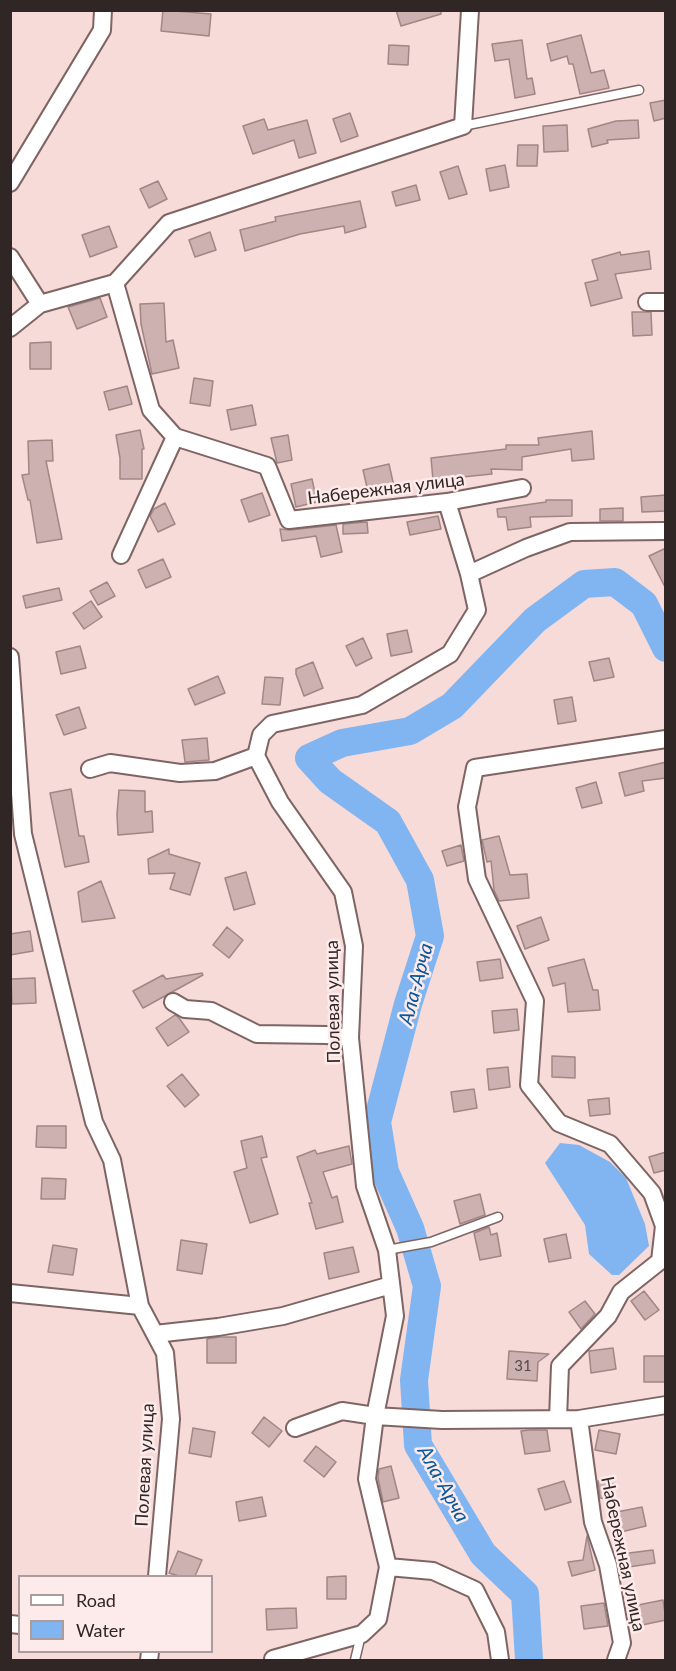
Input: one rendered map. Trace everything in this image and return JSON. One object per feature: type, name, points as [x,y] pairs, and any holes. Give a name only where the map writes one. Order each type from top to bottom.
[{"type":"street","points":[[10,183],[102,30],[103,10]]},
{"type":"street","points":[[10,328],[40,304],[115,283],[170,223],[463,126],[470,10]]},
{"type":"street","points":[[10,258],[40,304]]},
{"type":"street","points":[[115,283],[152,410],[175,437],[122,555]]},
{"type":"street","points":[[647,302],[666,302]]},
{"type":"street","name":"Набережная улица","points":[[175,437],[267,466],[289,520],[447,502],[522,488]]},
{"type":"street","points":[[90,769],[110,763],[180,773],[215,771],[256,756],[261,735],[272,724],[362,705],[450,654],[477,610],[470,574],[447,502]]},
{"type":"street","points":[[470,574],[526,548],[570,532],[666,531]]},
{"type":"street","name":"Полевая улица","points":[[10,657],[22,834],[94,1122],[112,1160],[140,1306],[165,1353],[171,1419],[157,1575]]},
{"type":"street","points":[[558,1419],[560,1366],[608,1316],[621,1292],[660,1261],[664,1226],[652,1193],[610,1144],[559,1123],[530,1085],[535,1001],[477,879],[467,807],[476,768],[666,739]]},
{"type":"street","name":"Полевая улица","points":[[256,756],[280,802],[343,892],[354,946],[350,1038],[365,1186],[387,1250],[394,1316],[375,1416],[367,1479],[388,1567],[378,1619],[362,1634]]},
{"type":"street","points":[[173,1002],[185,1009],[211,1011],[257,1034],[327,1035],[350,1038]]},
{"type":"street","points":[[155,1334],[218,1328],[283,1316],[391,1285]]},
{"type":"street","points":[[10,1293],[140,1306]]},
{"type":"street","points":[[295,1428],[342,1411],[375,1416],[442,1420],[579,1419],[666,1405]]},
{"type":"street","name":"Набережная улица","points":[[579,1419],[593,1522],[608,1565],[622,1643],[616,1660]]},
{"type":"street","points":[[388,1567],[433,1571],[475,1590],[496,1632],[500,1660]]},
{"type":"street","points":[[273,1659],[362,1634]]},
{"type":"lane","points":[[463,126],[639,90]]},
{"type":"lane","points":[[387,1250],[431,1242],[498,1217]]},
{"type":"lane","points":[[355,1660],[362,1634]]},
{"type":"water","points":[[560,1143],[579,1145],[610,1162],[626,1178],[645,1224],[649,1246],[619,1275],[612,1275],[589,1254],[585,1225],[545,1163]]},
{"type":"building","points":[[163,10],[211,14],[209,36],[161,31]]},
{"type":"building","points":[[396,10],[441,10],[441,14],[401,26]]},
{"type":"building","points":[[581,35],[591,73],[604,70],[609,88],[580,94],[573,64],[569,64],[567,56],[551,61],[547,44]]},
{"type":"building","points":[[522,40],[527,79],[532,78],[535,94],[515,98],[509,59],[495,61],[492,44]]},
{"type":"building","points":[[389,45],[409,46],[408,65],[388,64]]},
{"type":"building","points":[[666,100],[666,118],[654,121],[650,103]]},
{"type":"building","points":[[350,113],[358,136],[341,142],[333,119]]},
{"type":"building","points":[[264,119],[268,130],[307,120],[316,153],[299,158],[294,140],[253,154],[243,126]]},
{"type":"building","points":[[638,120],[639,138],[607,140],[608,143],[592,147],[588,129],[616,121]]},
{"type":"building","points":[[567,125],[568,151],[544,152],[543,126]]},
{"type":"building","points":[[518,145],[538,145],[537,166],[517,166]]},
{"type":"building","points":[[505,165],[509,187],[490,191],[486,169]]},
{"type":"building","points":[[458,166],[467,194],[449,199],[440,172]]},
{"type":"building","points":[[158,181],[167,199],[149,208],[140,189]]},
{"type":"building","points":[[416,185],[420,200],[396,206],[392,192]]},
{"type":"building","points":[[360,201],[366,227],[345,233],[344,226],[300,234],[245,251],[240,230],[276,221],[275,217]]},
{"type":"building","points":[[109,226],[117,247],[90,257],[82,235]]},
{"type":"building","points":[[210,232],[216,250],[195,257],[189,240]]},
{"type":"building","points":[[649,251],[651,269],[615,274],[622,298],[591,306],[585,283],[598,280],[592,260],[620,252],[621,255]]},
{"type":"building","points":[[100,298],[107,317],[77,329],[68,307]]},
{"type":"building","points":[[164,303],[166,342],[173,340],[179,368],[152,374],[141,324],[140,304]]},
{"type":"building","points":[[632,312],[651,312],[652,335],[633,336]]},
{"type":"building","points":[[51,342],[51,369],[30,369],[30,343]]},
{"type":"building","points":[[194,378],[213,381],[210,406],[190,403]]},
{"type":"building","points":[[127,386],[132,404],[109,410],[104,392]]},
{"type":"building","points":[[252,405],[256,425],[231,430],[227,410]]},
{"type":"building","points":[[140,430],[144,449],[142,449],[142,479],[120,479],[120,458],[116,435]]},
{"type":"building","points":[[592,431],[594,459],[572,461],[571,449],[522,457],[522,470],[491,469],[492,474],[433,480],[431,458],[506,449],[506,445],[539,445],[538,438]]},
{"type":"building","points":[[288,435],[292,460],[277,463],[271,438]]},
{"type":"building","points":[[52,440],[53,461],[46,461],[62,539],[37,543],[30,500],[28,500],[22,475],[29,474],[28,441]]},
{"type":"building","points":[[389,464],[395,491],[369,496],[363,470]]},
{"type":"building","points":[[312,479],[317,502],[296,507],[291,484]]},
{"type":"building","points":[[262,493],[270,515],[249,522],[241,500]]},
{"type":"building","points":[[666,495],[666,511],[642,512],[641,497]]},
{"type":"building","points":[[546,500],[572,500],[572,516],[530,517],[531,527],[508,530],[506,517],[498,517],[497,509],[546,502]]},
{"type":"building","points":[[165,503],[175,524],[158,532],[150,516],[154,509]]},
{"type":"building","points":[[623,508],[623,521],[600,521],[600,509]]},
{"type":"building","points":[[438,516],[441,529],[410,535],[407,522]]},
{"type":"building","points":[[367,522],[368,533],[343,534],[343,524]]},
{"type":"building","points":[[336,525],[342,552],[321,557],[316,536],[282,541],[280,529]]},
{"type":"building","points":[[666,548],[666,589],[649,556]]},
{"type":"building","points":[[163,559],[171,577],[146,588],[138,570]]},
{"type":"building","points":[[107,582],[115,596],[98,605],[90,591]]},
{"type":"building","points":[[59,588],[62,600],[26,608],[23,596]]},
{"type":"building","points":[[91,601],[102,617],[84,629],[73,613]]},
{"type":"building","points":[[407,630],[412,652],[391,656],[387,634]]},
{"type":"building","points":[[363,638],[372,658],[356,666],[346,646]]},
{"type":"building","points":[[80,646],[86,668],[61,674],[56,652]]},
{"type":"building","points":[[609,658],[614,677],[594,681],[589,662]]},
{"type":"building","points":[[313,662],[323,688],[304,696],[296,669]]},
{"type":"building","points":[[218,676],[225,693],[195,705],[188,689]]},
{"type":"building","points":[[265,677],[283,678],[280,705],[262,704]]},
{"type":"building","points":[[572,697],[576,721],[558,724],[554,700]]},
{"type":"building","points":[[79,707],[86,728],[64,735],[56,715]]},
{"type":"building","points":[[207,738],[209,760],[185,762],[182,740]]},
{"type":"building","points":[[666,762],[666,778],[642,781],[644,791],[625,796],[619,773]]},
{"type":"building","points":[[596,782],[602,803],[582,808],[576,788]]},
{"type":"building","points":[[71,789],[79,836],[84,836],[89,862],[65,867],[50,793]]},
{"type":"building","points":[[119,790],[145,791],[145,812],[152,811],[153,832],[118,835]]},
{"type":"building","points":[[499,836],[510,875],[527,874],[529,898],[499,901],[494,890],[491,861],[487,862],[482,840]]},
{"type":"building","points":[[461,845],[464,861],[447,866],[442,851]]},
{"type":"building","points":[[169,849],[169,854],[200,863],[190,895],[170,889],[175,873],[149,874],[148,859]]},
{"type":"building","points":[[246,872],[255,904],[234,910],[225,878]]},
{"type":"building","points":[[101,881],[115,918],[82,922],[78,892]]},
{"type":"building","points":[[541,917],[549,940],[525,949],[517,926]]},
{"type":"building","points":[[227,927],[243,940],[229,958],[213,945]]},
{"type":"building","points":[[30,931],[33,951],[10,955],[10,934]]},
{"type":"building","points":[[500,959],[503,978],[480,981],[477,962]]},
{"type":"building","points":[[584,959],[593,990],[598,990],[600,1010],[568,1012],[565,983],[553,986],[548,968]]},
{"type":"building","points":[[202,973],[203,975],[143,1008],[133,991],[163,975],[166,979]]},
{"type":"building","points":[[35,978],[36,1003],[12,1004],[11,979]]},
{"type":"building","points":[[517,1009],[519,1030],[494,1033],[492,1011]]},
{"type":"building","points":[[175,1015],[189,1032],[168,1046],[156,1028]]},
{"type":"building","points":[[552,1056],[575,1057],[575,1078],[552,1077]]},
{"type":"building","points":[[508,1067],[510,1087],[489,1090],[487,1069]]},
{"type":"building","points":[[182,1074],[199,1095],[185,1107],[167,1086]]},
{"type":"building","points":[[474,1089],[477,1108],[454,1112],[451,1092]]},
{"type":"building","points":[[609,1098],[610,1114],[590,1116],[588,1100]]},
{"type":"building","points":[[37,1126],[66,1126],[66,1148],[36,1147]]},
{"type":"building","points":[[262,1136],[267,1157],[261,1158],[278,1214],[250,1223],[234,1172],[247,1168],[241,1141]]},
{"type":"building","points":[[349,1146],[352,1164],[323,1172],[332,1198],[337,1196],[343,1222],[316,1229],[309,1203],[312,1203],[297,1157],[315,1150],[317,1154]]},
{"type":"building","points":[[666,1152],[666,1170],[654,1173],[649,1157]]},
{"type":"building","points":[[42,1178],[66,1179],[65,1199],[41,1199]]},
{"type":"building","points":[[480,1194],[485,1215],[460,1224],[454,1201]]},
{"type":"building","points":[[489,1227],[491,1235],[497,1233],[501,1256],[480,1260],[474,1233]]},
{"type":"building","points":[[566,1234],[571,1258],[549,1262],[544,1239]]},
{"type":"building","points":[[181,1240],[207,1244],[202,1274],[177,1270]]},
{"type":"building","points":[[53,1245],[77,1249],[73,1275],[48,1272]]},
{"type":"building","points":[[353,1247],[359,1272],[329,1279],[324,1253]]},
{"type":"building","points":[[644,1291],[659,1310],[645,1320],[631,1301]]},
{"type":"building","points":[[585,1301],[595,1314],[581,1329],[569,1312]]},
{"type":"building","points":[[236,1337],[236,1363],[207,1363],[207,1339]]},
{"type":"building","points":[[613,1348],[616,1369],[591,1373],[589,1351]]},
{"type":"building","points":[[509,1351],[549,1354],[538,1362],[537,1381],[507,1379]]},
{"type":"building","points":[[644,1356],[666,1356],[666,1382],[644,1382]]},
{"type":"building","points":[[264,1417],[282,1431],[269,1447],[252,1433]]},
{"type":"building","points":[[193,1428],[215,1432],[211,1457],[189,1453]]},
{"type":"building","points":[[547,1430],[550,1451],[525,1454],[521,1431]]},
{"type":"building","points":[[599,1430],[620,1434],[616,1454],[595,1450]]},
{"type":"building","points":[[316,1446],[336,1462],[324,1477],[304,1461]]},
{"type":"building","points":[[391,1466],[399,1498],[383,1502],[378,1478],[379,1469]]},
{"type":"building","points":[[564,1481],[571,1502],[545,1510],[538,1489]]},
{"type":"building","points":[[598,1481],[615,1484],[612,1500],[600,1498]]},
{"type":"building","points":[[262,1497],[266,1516],[239,1521],[236,1502]]},
{"type":"building","points":[[642,1507],[646,1526],[621,1532],[617,1512]]},
{"type":"building","points":[[587,1536],[595,1570],[572,1576],[568,1562],[583,1560]]},
{"type":"building","points":[[653,1550],[655,1563],[622,1568],[621,1554]]},
{"type":"building","points":[[178,1551],[202,1560],[195,1575],[169,1573]]},
{"type":"building","points":[[346,1576],[346,1599],[327,1599],[327,1577]]},
{"type":"building","points":[[663,1600],[666,1620],[642,1625],[638,1605]]},
{"type":"building","points":[[604,1603],[608,1626],[584,1629],[581,1606]]},
{"type":"building","points":[[296,1608],[297,1628],[267,1630],[266,1609]]},
{"type":"waterway","name":"Ала-Арча","points":[[529,1660],[525,1594],[483,1554],[418,1445],[414,1380],[427,1286],[410,1228],[385,1172],[377,1122],[408,1004],[430,936],[420,880],[388,822],[330,781],[309,758],[342,743],[410,731],[452,706],[535,620],[584,584],[615,582],[644,604],[666,648]]}]
